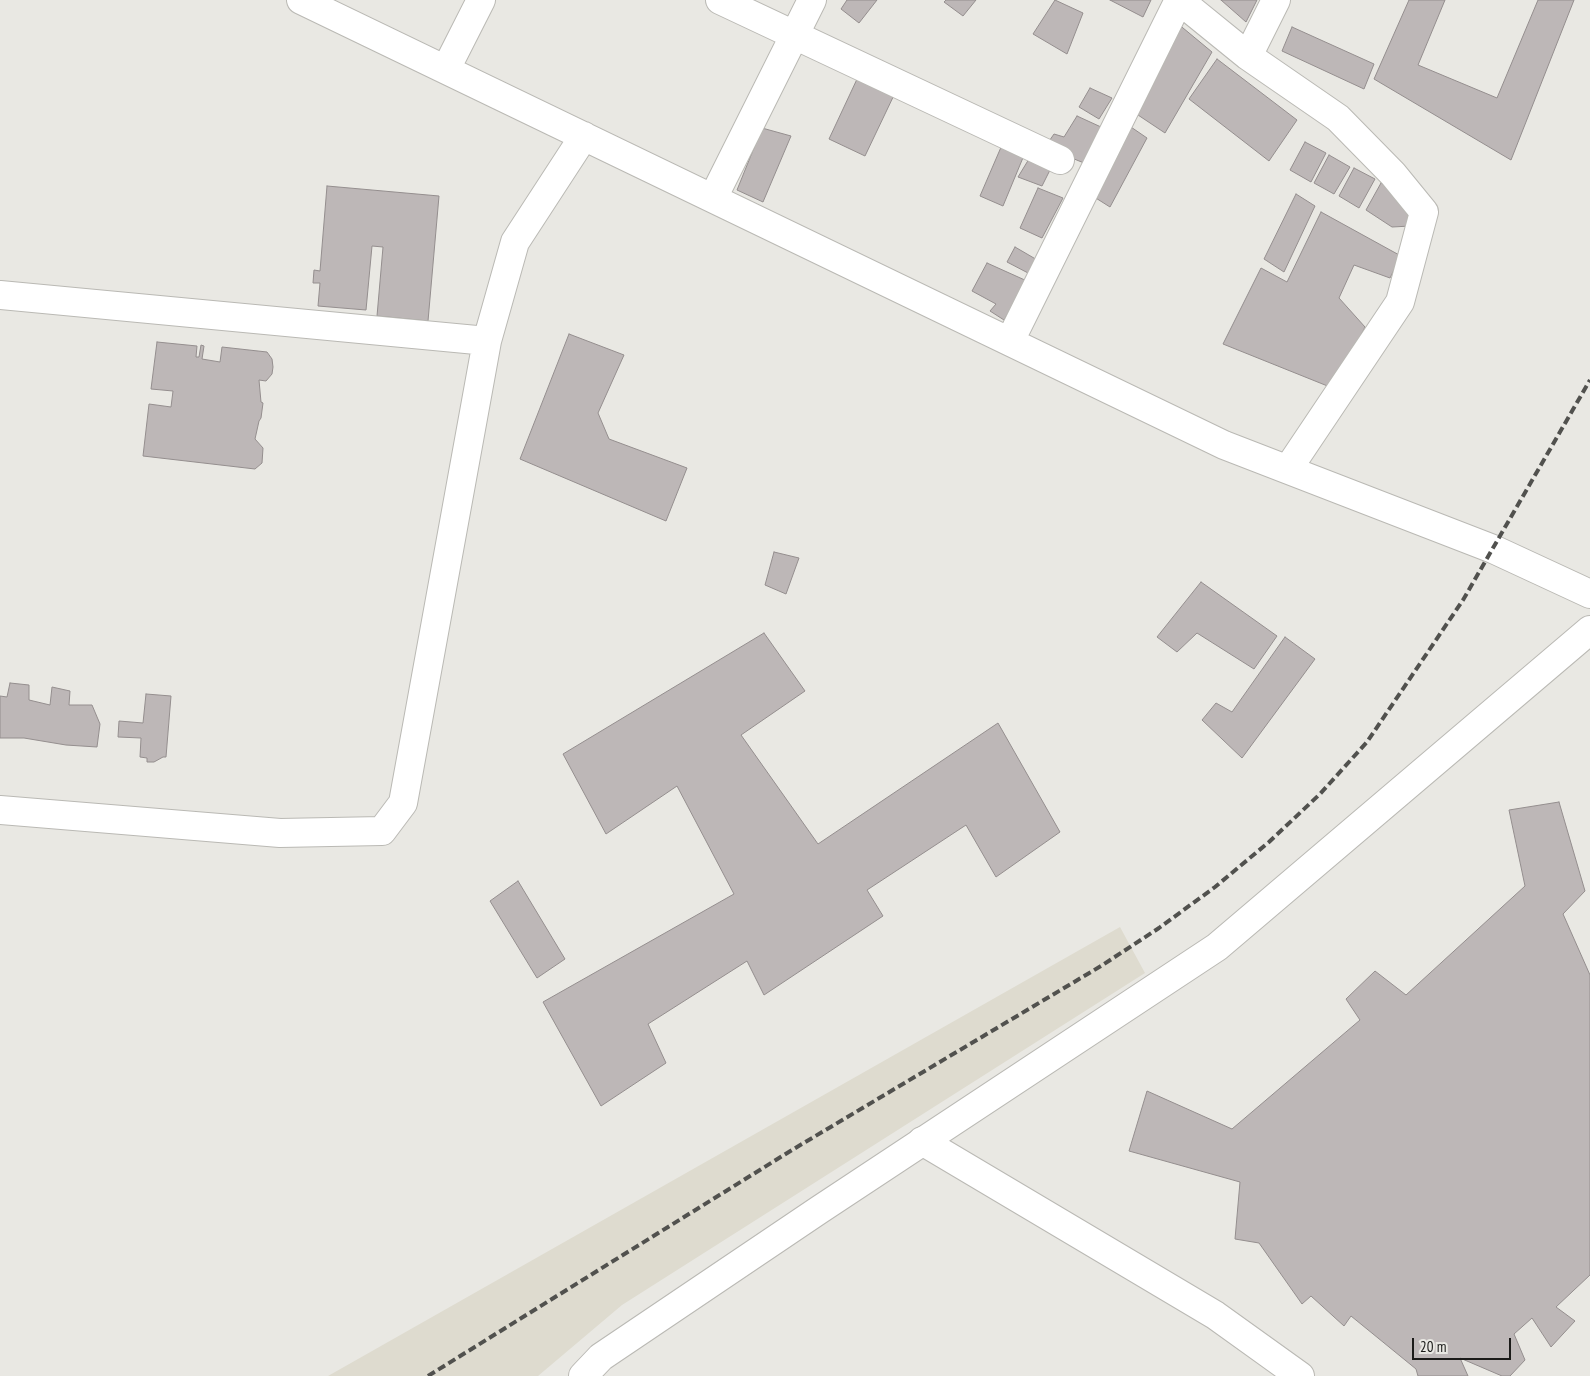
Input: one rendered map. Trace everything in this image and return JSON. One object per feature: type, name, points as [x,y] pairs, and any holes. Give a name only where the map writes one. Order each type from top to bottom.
[{"type":"street","points":[[301,0],[1224,444],[1493,549],[1590,594]]},
{"type":"street","points":[[446,69],[481,0]]},
{"type":"street","points":[[720,0],[1060,160]]},
{"type":"street","points":[[713,198],[812,0]]},
{"type":"street","points":[[1010,341],[1179,0],[1248,56],[1338,118],[1393,174],[1424,212],[1400,302],[1288,469]]},
{"type":"street","points":[[1248,56],[1276,0]]},
{"type":"street","points":[[0,810],[280,833],[382,831],[403,803],[487,341],[515,242],[584,136]]},
{"type":"street","points":[[0,295],[487,341]]},
{"type":"street","points":[[583,1376],[601,1357],[922,1141],[1217,948],[1590,630]]},
{"type":"street","points":[[922,1141],[1215,1315],[1300,1376]]},
{"type":"shaded area","points":[[1120,927],[1145,973],[622,1305],[538,1376],[328,1376]]},
{"type":"building","points":[[847,0],[877,0],[859,23],[841,9]]},
{"type":"building","points":[[946,0],[976,0],[963,16],[944,2]]},
{"type":"building","points":[[1055,0],[1083,13],[1067,54],[1033,34]]},
{"type":"building","points":[[1110,0],[1151,0],[1143,17]]},
{"type":"building","points":[[1221,0],[1257,0],[1246,22]]},
{"type":"building","points":[[1409,0],[1445,0],[1418,65],[1497,98],[1538,0],[1574,0],[1511,160],[1374,79]]},
{"type":"building","points":[[1177,23],[1212,52],[1165,133],[1132,111]]},
{"type":"building","points":[[1292,27],[1374,64],[1364,89],[1282,51]]},
{"type":"building","points":[[1217,59],[1297,120],[1269,161],[1189,99]]},
{"type":"building","points":[[858,77],[895,93],[865,156],[829,139]]},
{"type":"building","points":[[1090,88],[1112,98],[1099,119],[1079,107]]},
{"type":"building","points":[[1077,116],[1101,127],[1084,163],[1045,147],[1054,134],[1064,137]]},
{"type":"building","points":[[1128,125],[1147,138],[1110,207],[1091,195]]},
{"type":"building","points":[[762,128],[791,136],[763,202],[737,190]]},
{"type":"building","points":[[1005,138],[1027,148],[1003,206],[980,196]]},
{"type":"building","points":[[1305,142],[1326,153],[1311,182],[1290,170]]},
{"type":"building","points":[[1032,154],[1054,162],[1042,186],[1018,177]]},
{"type":"building","points":[[1329,155],[1350,167],[1334,194],[1314,183]]},
{"type":"building","points":[[1354,168],[1375,179],[1359,208],[1339,196]]},
{"type":"building","points":[[1381,183],[1405,196],[1411,226],[1392,227],[1366,210]]},
{"type":"building","points":[[327,186],[439,196],[428,321],[377,316],[383,247],[372,246],[366,310],[318,306],[320,283],[313,283],[314,270],[320,271]]},
{"type":"building","points":[[1038,188],[1063,198],[1042,238],[1020,228]]},
{"type":"building","points":[[1296,194],[1315,206],[1284,272],[1264,259]]},
{"type":"building","points":[[1321,212],[1401,256],[1390,278],[1354,265],[1339,298],[1365,327],[1335,389],[1223,344],[1261,268],[1287,282]]},
{"type":"building","points":[[1015,247],[1039,261],[1030,274],[1007,262]]},
{"type":"building","points":[[987,263],[1027,281],[1004,320],[990,311],[996,304],[972,291]]},
{"type":"building","points":[[569,334],[624,355],[598,413],[609,439],[687,468],[666,521],[520,459]]},
{"type":"building","points":[[157,342],[197,346],[196,357],[199,357],[201,345],[204,346],[202,359],[220,362],[222,347],[267,352],[272,359],[273,367],[272,374],[266,381],[259,380],[261,402],[263,403],[255,439],[263,448],[262,463],[255,469],[143,456],[149,404],[171,407],[173,391],[151,389]]},
{"type":"building","points":[[774,552],[799,558],[786,594],[765,585]]},
{"type":"building","points":[[1201,582],[1277,636],[1254,669],[1197,633],[1177,652],[1157,637]]},
{"type":"building","points":[[764,633],[805,691],[741,735],[818,844],[998,723],[1060,832],[996,877],[966,825],[867,890],[883,916],[764,995],[747,961],[648,1024],[666,1063],[601,1106],[543,1002],[734,894],[677,786],[606,834],[563,754]]},
{"type":"building","points":[[1285,637],[1315,659],[1242,758],[1202,720],[1216,703],[1232,712]]},
{"type":"building","points":[[10,683],[29,685],[29,700],[50,705],[52,687],[70,691],[69,705],[92,705],[100,724],[97,747],[66,745],[24,738],[0,738],[0,696],[7,697]]},
{"type":"building","points":[[146,694],[171,696],[166,757],[154,762],[147,762],[147,758],[140,757],[141,738],[118,737],[119,721],[143,723]]},
{"type":"building","points":[[1559,802],[1585,891],[1563,914],[1590,975],[1590,1275],[1556,1307],[1575,1321],[1551,1347],[1532,1318],[1514,1334],[1525,1360],[1510,1376],[1502,1376],[1460,1358],[1468,1376],[1418,1376],[1416,1369],[1351,1316],[1344,1326],[1311,1296],[1302,1304],[1259,1243],[1235,1239],[1240,1182],[1129,1151],[1147,1091],[1232,1129],[1360,1020],[1346,999],[1375,971],[1406,995],[1525,886],[1509,810]]},
{"type":"building","points":[[518,881],[565,959],[537,978],[490,901]]},
{"type":"railway","points":[[428,1376],[792,1150],[1101,966],[1159,928],[1215,887],[1269,842],[1320,794],[1367,742],[1463,600],[1590,380]]}]
